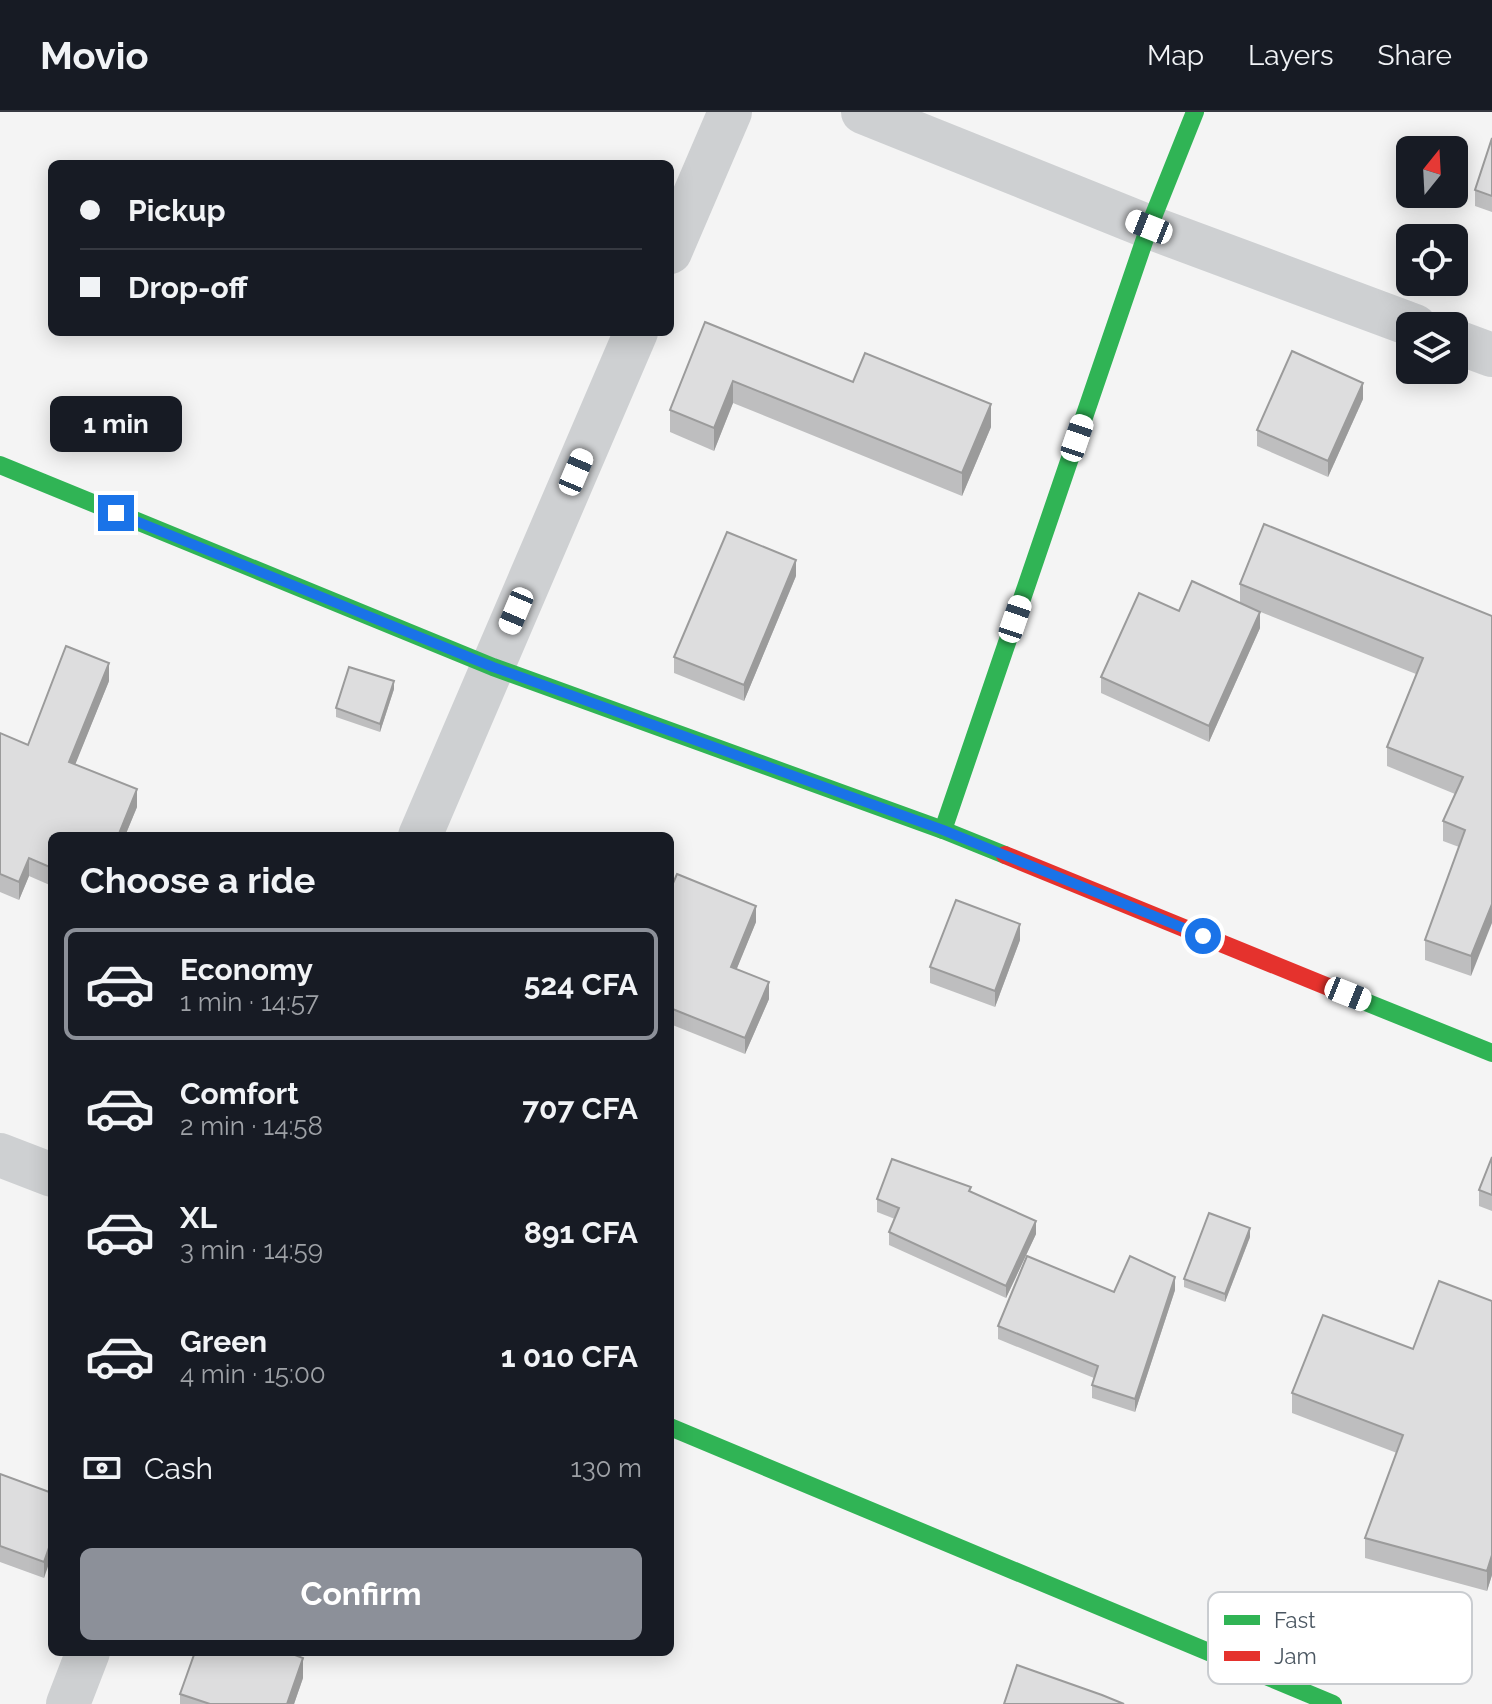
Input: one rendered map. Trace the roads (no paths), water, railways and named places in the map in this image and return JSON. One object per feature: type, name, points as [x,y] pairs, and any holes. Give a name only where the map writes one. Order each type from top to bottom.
[{"type":"street","points":[[674,243],[730,112]]},
{"type":"street","points":[[863,112],[1149,227],[1396,319]]},
{"type":"street","points":[[943,830],[1149,227],[1195,112]]},
{"type":"street","points":[[422,832],[634,336]]},
{"type":"street","points":[[1468,346],[1492,355]]},
{"type":"street","points":[[0,465],[493,667],[943,830],[1492,1053]]},
{"type":"street","points":[[0,1155],[48,1173]]},
{"type":"street","points":[[674,1429],[1208,1652]]},
{"type":"street","points":[[68,1704],[86,1656]]},
{"type":"street","points":[[1285,1684],[1333,1704]]}]
